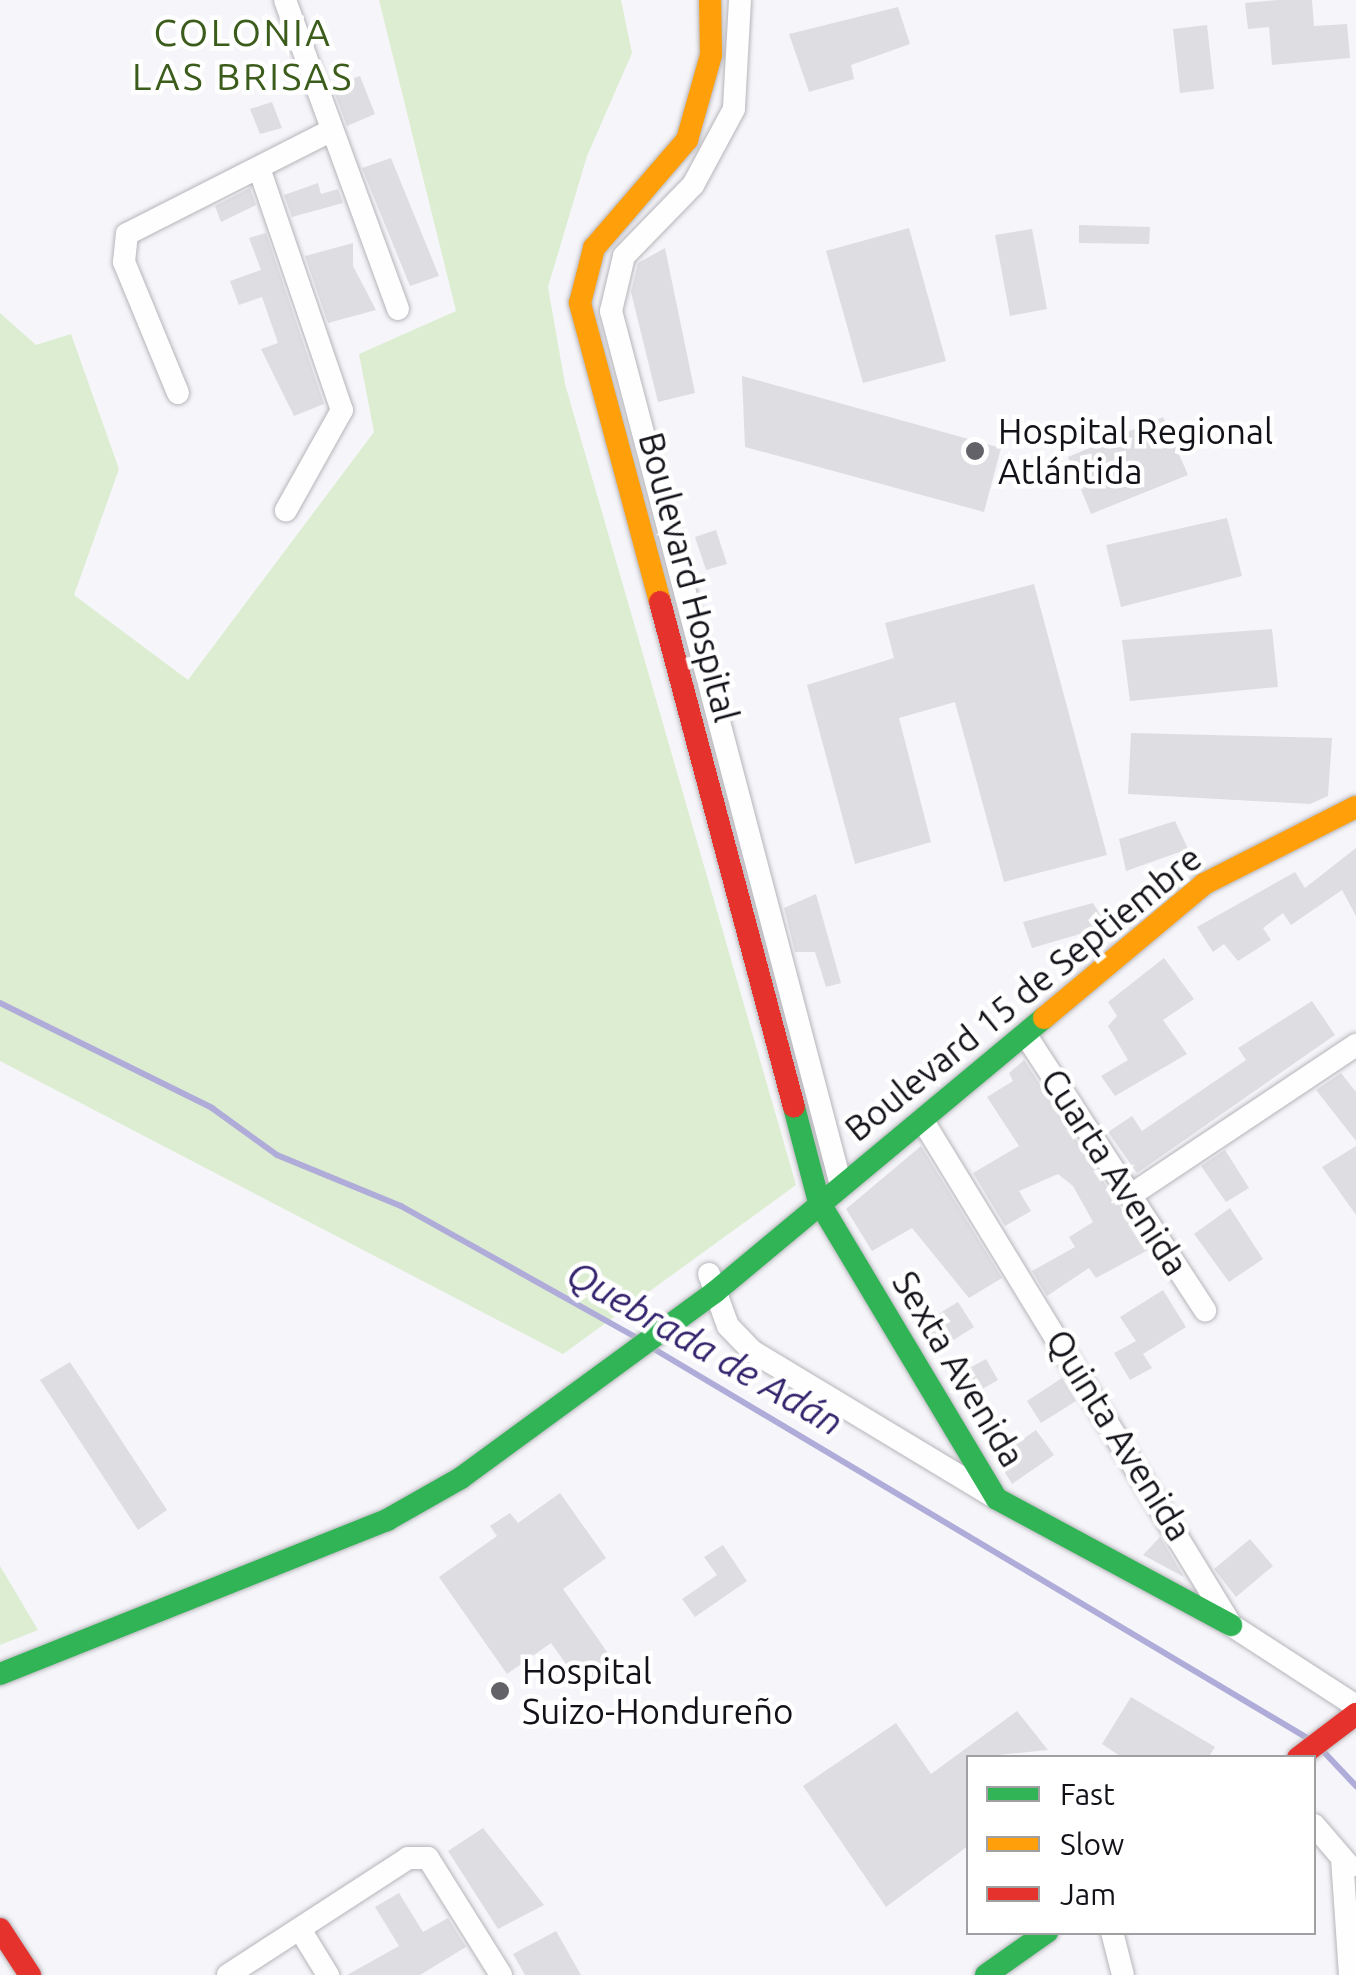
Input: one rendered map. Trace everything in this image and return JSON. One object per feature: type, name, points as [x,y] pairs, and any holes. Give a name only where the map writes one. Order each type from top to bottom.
[{"type":"street","points":[[285,0],[398,309]]},
{"type":"street","name":"Boulevard Hospital","points":[[710,0],[711,55],[686,140],[594,248],[580,303],[818,1202]]},
{"type":"street","name":"Boulevard Hospital","points":[[740,0],[734,109],[693,185],[624,256],[611,311],[841,1185]]},
{"type":"street","points":[[178,393],[120,246],[142,224],[330,131]]},
{"type":"street","points":[[258,168],[342,410],[286,510]]},
{"type":"street","name":"Boulevard 15 de Septiembre","points":[[531,1422],[578,1373],[748,1258],[923,1120],[1204,884],[1356,807]]},
{"type":"street","name":"Cuarta Avenida","points":[[1025,1034],[1134,1193],[1205,1310]]},
{"type":"street","points":[[1134,1193],[1356,1045]]},
{"type":"street","name":"Quinta Avenida","points":[[923,1120],[1231,1625],[1356,1706]]},
{"type":"street","name":"Sexta Avenida","points":[[818,1202],[997,1499],[1231,1625]]},
{"type":"street","points":[[712,1283],[752,1352],[997,1499]]},
{"type":"street","name":"Boulevard 15 de Septiembre","points":[[0,1674],[387,1520],[531,1422],[607,1378],[674,1324],[712,1283]]},
{"type":"street","points":[[1302,1755],[1356,1714]]},
{"type":"street","points":[[1316,1826],[1349,1865],[1350,1975]]},
{"type":"street","points":[[228,1975],[408,1858],[428,1858],[501,1975]]},
{"type":"street","points":[[0,1929],[30,1975]]},
{"type":"street","points":[[301,1931],[328,1975]]},
{"type":"street","points":[[986,1975],[1043,1935]]},
{"type":"street","points":[[1113,1935],[1123,1975]]},
{"type":"green space","points":[[379,0],[621,0],[632,53],[587,156],[548,287],[565,384],[796,1185],[563,1354],[0,1061],[0,313],[36,345],[71,334],[119,469],[74,595],[188,680],[374,432],[359,354],[456,311]]},
{"type":"green space","points":[[0,1566],[38,1630],[0,1645]]},
{"type":"building","points":[[1312,0],[1314,26],[1347,24],[1350,58],[1272,65],[1269,27],[1248,29],[1245,3]]},
{"type":"building","points":[[898,7],[910,44],[851,65],[854,79],[809,92],[789,34]]},
{"type":"building","points":[[1207,25],[1214,89],[1180,93],[1173,29]]},
{"type":"building","points":[[360,76],[375,114],[347,126],[332,86]]},
{"type":"building","points":[[272,102],[282,128],[260,134],[250,109]]},
{"type":"building","points":[[391,158],[439,276],[410,286],[362,168]]},
{"type":"building","points":[[318,183],[321,194],[338,189],[343,203],[292,217],[284,195]]},
{"type":"building","points":[[250,188],[256,205],[221,222],[215,206]]},
{"type":"building","points":[[1079,225],[1150,227],[1149,244],[1079,243]]},
{"type":"building","points":[[909,228],[946,361],[863,383],[826,251]]},
{"type":"building","points":[[1032,229],[1047,309],[1010,316],[995,235]]},
{"type":"building","points":[[266,233],[324,404],[294,416],[261,349],[278,343],[262,297],[239,305],[230,281],[261,270],[249,238]]},
{"type":"building","points":[[353,243],[353,266],[376,310],[328,323],[305,256]]},
{"type":"building","points":[[665,248],[695,393],[658,402],[631,292],[638,263]]},
{"type":"building","points":[[742,376],[1001,448],[984,512],[745,447]]},
{"type":"building","points":[[1163,417],[1188,475],[1091,514],[1068,457]]},
{"type":"building","points":[[1227,518],[1242,576],[1121,607],[1106,545]]},
{"type":"building","points":[[716,530],[727,564],[706,570],[695,537]]},
{"type":"building","points":[[1034,584],[1107,855],[1004,882],[955,702],[899,718],[931,842],[855,864],[807,685],[894,658],[885,623]]},
{"type":"building","points":[[1272,629],[1278,687],[1130,701],[1122,640]]},
{"type":"building","points":[[1131,733],[1332,738],[1328,796],[1310,804],[1128,794]]},
{"type":"building","points":[[1175,821],[1188,849],[1126,871],[1119,839]]},
{"type":"building","points":[[1356,848],[1356,916],[1342,890],[1291,925],[1283,913],[1263,928],[1271,940],[1238,961],[1224,944],[1213,952],[1197,927],[1295,872],[1305,888]]},
{"type":"building","points":[[816,894],[841,983],[826,987],[815,952],[795,952],[784,908]]},
{"type":"building","points":[[1093,903],[1107,926],[1032,948],[1023,922]]},
{"type":"building","points":[[1164,958],[1194,999],[1163,1020],[1187,1054],[1115,1096],[1101,1076],[1128,1060],[1108,1026],[1117,1016],[1108,1002]]},
{"type":"building","points":[[1312,1001],[1335,1035],[1137,1173],[1108,1132],[1132,1116],[1142,1131],[1246,1060],[1238,1048]]},
{"type":"building","points":[[1024,1060],[1148,1250],[1096,1278],[1089,1268],[1047,1296],[1032,1271],[1075,1247],[1069,1237],[1093,1222],[1073,1186],[1058,1174],[1019,1191],[1031,1211],[1005,1226],[973,1173],[1019,1146],[987,1097],[1013,1081],[1009,1073]]},
{"type":"building","points":[[1341,1073],[1356,1092],[1356,1141],[1316,1090]]},
{"type":"building","points":[[921,1146],[1002,1278],[969,1298],[912,1228],[872,1251],[846,1209]]},
{"type":"building","points":[[1356,1146],[1356,1215],[1322,1167]]},
{"type":"building","points":[[1225,1150],[1249,1188],[1226,1202],[1201,1166]]},
{"type":"building","points":[[1230,1208],[1263,1259],[1229,1282],[1194,1234]]},
{"type":"building","points":[[1163,1290],[1186,1327],[1143,1354],[1152,1368],[1130,1380],[1114,1353],[1136,1341],[1120,1317]]},
{"type":"building","points":[[958,1302],[974,1327],[933,1353],[917,1327]]},
{"type":"building","points":[[986,1359],[998,1380],[975,1393],[964,1371]]},
{"type":"building","points":[[70,1362],[167,1510],[138,1530],[40,1380]]},
{"type":"building","points":[[1062,1378],[1076,1401],[1041,1423],[1027,1401]]},
{"type":"building","points":[[1036,1430],[1054,1455],[1012,1484],[996,1458]]},
{"type":"building","points":[[560,1493],[606,1558],[563,1589],[619,1669],[586,1692],[551,1643],[507,1674],[439,1577],[497,1536],[490,1526],[510,1513],[518,1523]]},
{"type":"building","points":[[1160,1537],[1184,1577],[1143,1555]]},
{"type":"building","points":[[1250,1539],[1273,1566],[1236,1597],[1214,1569]]},
{"type":"building","points":[[723,1545],[747,1581],[695,1617],[682,1599],[717,1575],[704,1557]]},
{"type":"building","points":[[1131,1697],[1215,1747],[1210,1755],[1118,1755],[1102,1744]]},
{"type":"building","points":[[1017,1711],[1048,1750],[966,1755],[966,1847],[886,1907],[803,1786],[896,1723],[931,1774]]},
{"type":"building","points":[[483,1828],[544,1905],[498,1929],[448,1851]]},
{"type":"building","points":[[399,1893],[423,1932],[448,1918],[466,1947],[420,1975],[347,1975],[399,1946],[375,1907]]},
{"type":"building","points":[[556,1931],[581,1975],[525,1975],[513,1954]]},
{"type":"waterway","name":"Quebrada de Adán","points":[[0,1003],[212,1108],[277,1155],[401,1206],[635,1337]]},
{"type":"waterway","points":[[654,1349],[1309,1739]]},
{"type":"waterway","name":"Quebrada de Adán","points":[[1322,1750],[1356,1786]]},
{"type":"traffic: fast","points":[[0,1674],[387,1520],[461,1478],[715,1292],[1044,1018]]},
{"type":"traffic: fast","points":[[794,1107],[819,1202],[997,1499],[1231,1625]]},
{"type":"traffic: fast","points":[[986,1975],[1043,1935]]},
{"type":"traffic: slow","points":[[660,602],[580,303],[594,248],[687,140],[711,55],[710,0]]},
{"type":"traffic: slow","points":[[1044,1018],[1204,884],[1356,807]]},
{"type":"traffic: jam","points":[[660,602],[794,1107]]},
{"type":"traffic: jam","points":[[1302,1755],[1356,1714]]},
{"type":"traffic: jam","points":[[0,1929],[30,1975]]},
{"type":"place","name":"Hospital Regional Atlántida","points":[[975,451]]},
{"type":"place","name":"Hospital Suizo-Hondureño","points":[[500,1691]]},
{"type":"district","name":"COLONIA LAS BRISAS","points":[[243,55]]}]
